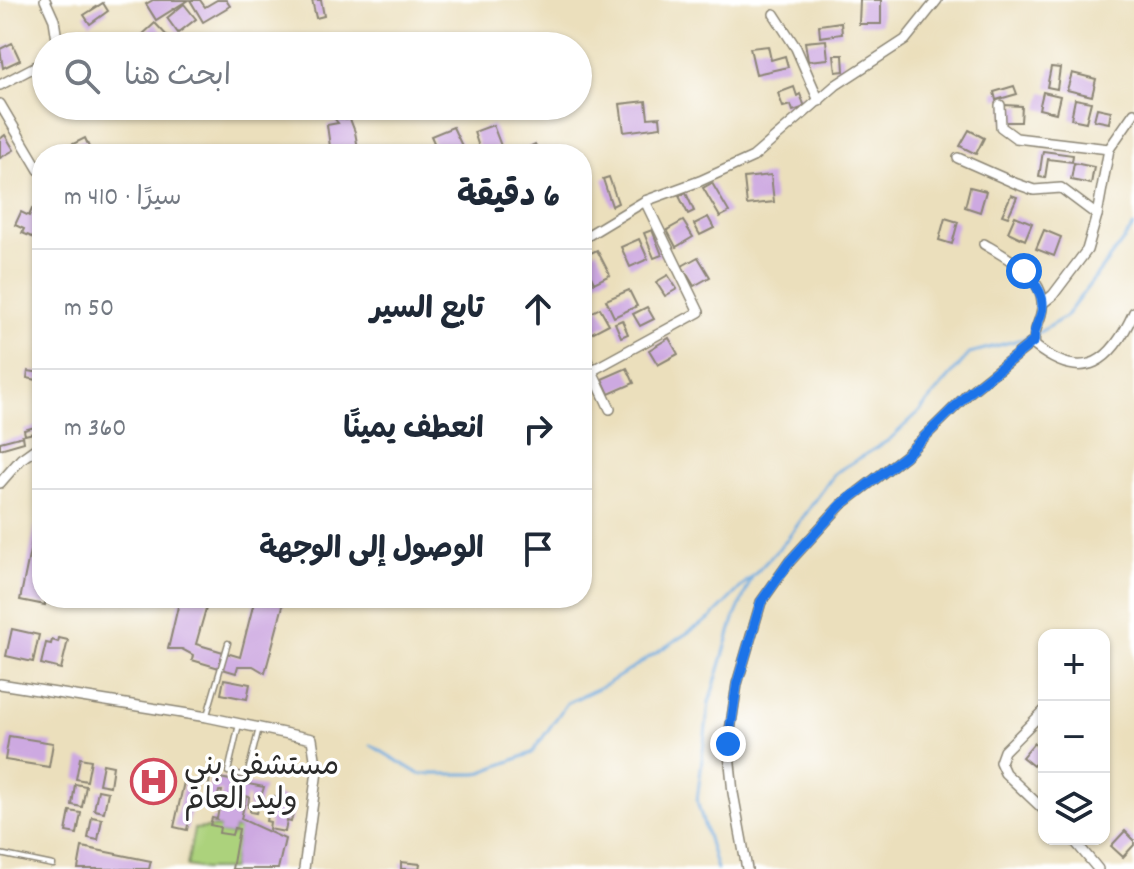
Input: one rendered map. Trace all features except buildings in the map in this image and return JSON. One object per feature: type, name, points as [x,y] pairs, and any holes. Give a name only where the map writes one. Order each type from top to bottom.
[{"type":"street","points":[[45,0],[56,32]]},
{"type":"street","points":[[592,233],[645,201],[753,157],[836,85],[905,40],[937,0]]},
{"type":"street","points":[[774,14],[796,48],[819,101]]},
{"type":"street","points":[[0,85],[32,68]]},
{"type":"street","points":[[0,104],[32,158]]},
{"type":"street","points":[[1000,105],[1001,127],[1016,138],[1109,149]]},
{"type":"street","points":[[747,869],[733,793],[728,744],[737,684],[761,602],[790,561],[841,505],[905,456],[970,392],[1034,343],[1043,303],[1053,295],[1087,250],[1109,149],[1134,113]]},
{"type":"street","points":[[958,158],[1034,190],[1061,188],[1097,215]]},
{"type":"street","points":[[610,409],[593,370],[699,312],[645,201]]},
{"type":"street","points":[[984,244],[1024,271],[1039,291],[1043,303]]},
{"type":"street","points":[[1034,343],[1057,359],[1081,366],[1098,362],[1115,349],[1134,312]]},
{"type":"street","points":[[0,483],[32,451]]},
{"type":"street","points":[[0,684],[207,717],[312,739],[317,771],[304,869]]},
{"type":"street","points":[[1038,717],[1004,751],[1000,762],[1005,773],[1038,804]]},
{"type":"street","points":[[1078,845],[1098,869]]},
{"type":"lane","points":[[207,717],[228,643]]},
{"type":"lane","points":[[239,724],[228,772],[247,776],[259,728]]},
{"type":"lane","points":[[0,854],[53,865]]},
{"type":"green space","points":[[220,827],[220,833],[232,835],[234,828],[240,829],[232,869],[187,866],[194,829]]},
{"type":"waterway","points":[[717,869],[697,801],[709,703],[734,619],[752,577],[786,541],[835,473],[889,440],[920,411],[970,353],[1033,336],[1065,317],[1134,226]]},
{"type":"waterway","points":[[371,745],[419,774],[477,774],[532,753],[567,703],[607,684],[711,618],[749,579]]},
{"type":"place","name":"مستشفى بني وليد العام","points":[[153,781]]},
{"type":"route","points":[[728,744],[737,684],[761,602],[790,561],[841,505],[905,456],[970,392],[1034,341],[1043,303],[1039,291],[1024,271]]}]
